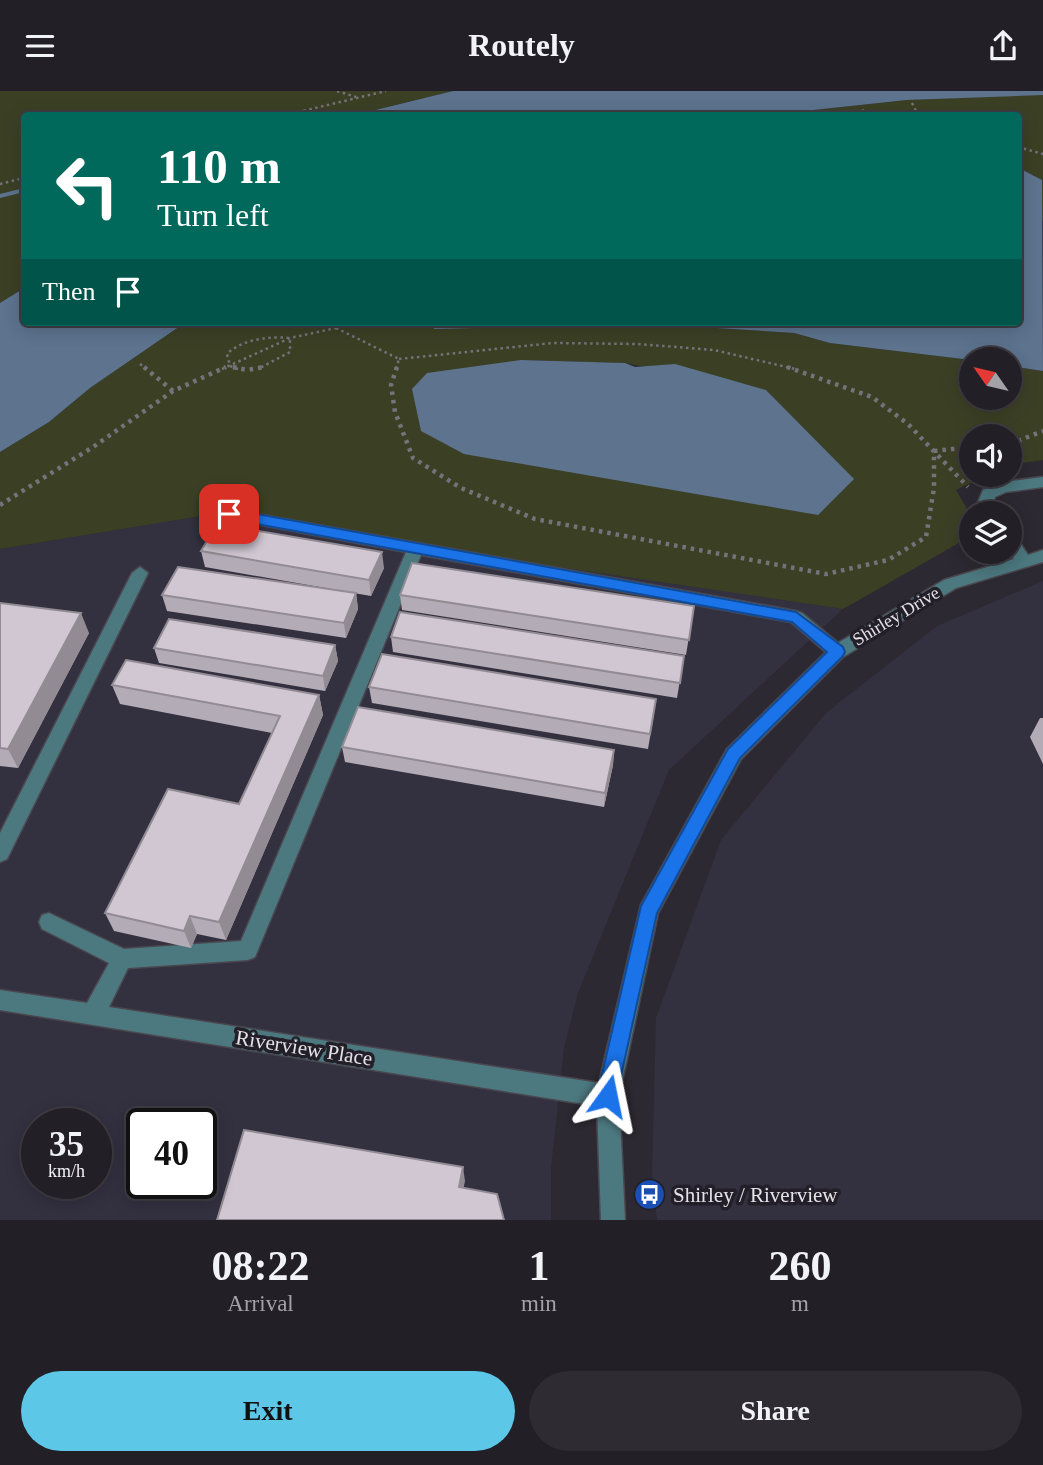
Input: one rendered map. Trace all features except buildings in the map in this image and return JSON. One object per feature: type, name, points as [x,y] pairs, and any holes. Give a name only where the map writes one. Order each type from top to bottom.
[{"type":"street","points":[[988,501],[988,494],[1003,487],[1043,482]]},
{"type":"street","points":[[229,514],[796,617],[837,652]]},
{"type":"street","points":[[49,922],[122,959],[248,950],[416,548]]},
{"type":"street","name":"Shirley Drive","points":[[612,1220],[608,1096],[648,912],[734,754],[837,652],[950,584],[1033,558]]},
{"type":"street","points":[[0,853],[9,817],[140,573]]},
{"type":"street","points":[[93,1015],[122,959]]},
{"type":"street","name":"Riverview Place","points":[[0,1000],[608,1096]]},
{"type":"path","points":[[337,91],[358,98]]},
{"type":"path","points":[[299,112],[386,91]]},
{"type":"path","points":[[912,103],[916,112]]},
{"type":"path","points":[[862,110],[866,112]]},
{"type":"path","points":[[1022,148],[1043,154]]},
{"type":"path","points":[[0,184],[21,180]]},
{"type":"path","points":[[0,505],[93,447],[173,391],[290,338],[340,326]]},
{"type":"path","points":[[336,328],[399,359],[553,343],[638,344],[715,350],[800,370],[872,397],[908,424],[981,501]]},
{"type":"path","points":[[230,366],[227,354],[236,345],[278,337],[290,338]]},
{"type":"path","points":[[230,366],[242,371],[260,370],[290,352],[290,338]]},
{"type":"path","points":[[399,359],[391,385],[395,412],[413,458],[461,488],[535,519],[826,574],[888,560],[926,537],[934,488],[934,451]]},
{"type":"path","points":[[140,364],[173,391]]},
{"type":"path","points":[[1022,439],[1043,431]]},
{"type":"path","points":[[934,451],[959,448]]},
{"type":"shaded area","points":[[207,515],[843,609],[669,770],[578,993],[564,1048],[551,1168],[551,1220],[0,1220],[0,549]]},
{"type":"shaded area","points":[[1043,581],[1043,1220],[657,1220],[652,1173],[656,1018],[721,840],[826,713],[937,626]]},
{"type":"green space","points":[[0,91],[453,91],[367,112],[21,112],[21,290],[0,303]]},
{"type":"green space","points":[[1043,95],[1043,222],[1040,216],[1042,180],[1022,170],[1022,112],[795,112],[907,100]]},
{"type":"green space","points":[[180,326],[683,326],[794,333],[830,343],[959,359],[959,410],[1022,410],[1022,368],[1043,371],[1043,460],[1022,463],[1022,424],[959,424],[959,487],[962,487],[956,490],[962,501],[959,501],[959,543],[843,609],[207,515],[0,549],[0,452],[49,422],[90,388]],"holes":[[[521,360],[625,363],[766,390],[853,479]]]},
{"type":"water","points":[[453,91],[1043,91],[1043,95],[907,100],[795,112],[367,112]]},
{"type":"water","points":[[1022,170],[1042,180],[1043,371],[1022,368],[1022,347],[959,347],[959,359],[830,343],[794,333],[683,326],[1022,326]]},
{"type":"water","points":[[21,290],[21,326],[180,326],[90,388],[49,422],[0,452],[0,303]]},
{"type":"water","points":[[434,326],[564,326],[434,329]]},
{"type":"water","points":[[521,360],[625,363],[635,367],[675,364],[766,390],[854,479],[818,515],[464,454],[421,431],[412,389],[427,373]]},
{"type":"waterway","points":[[0,196],[21,191]]},
{"type":"place","name":"Shirley / Riverview","points":[[650,1195]]},
{"type":"route","points":[[229,514],[796,617],[837,652],[734,754],[648,912],[608,1096]]}]
